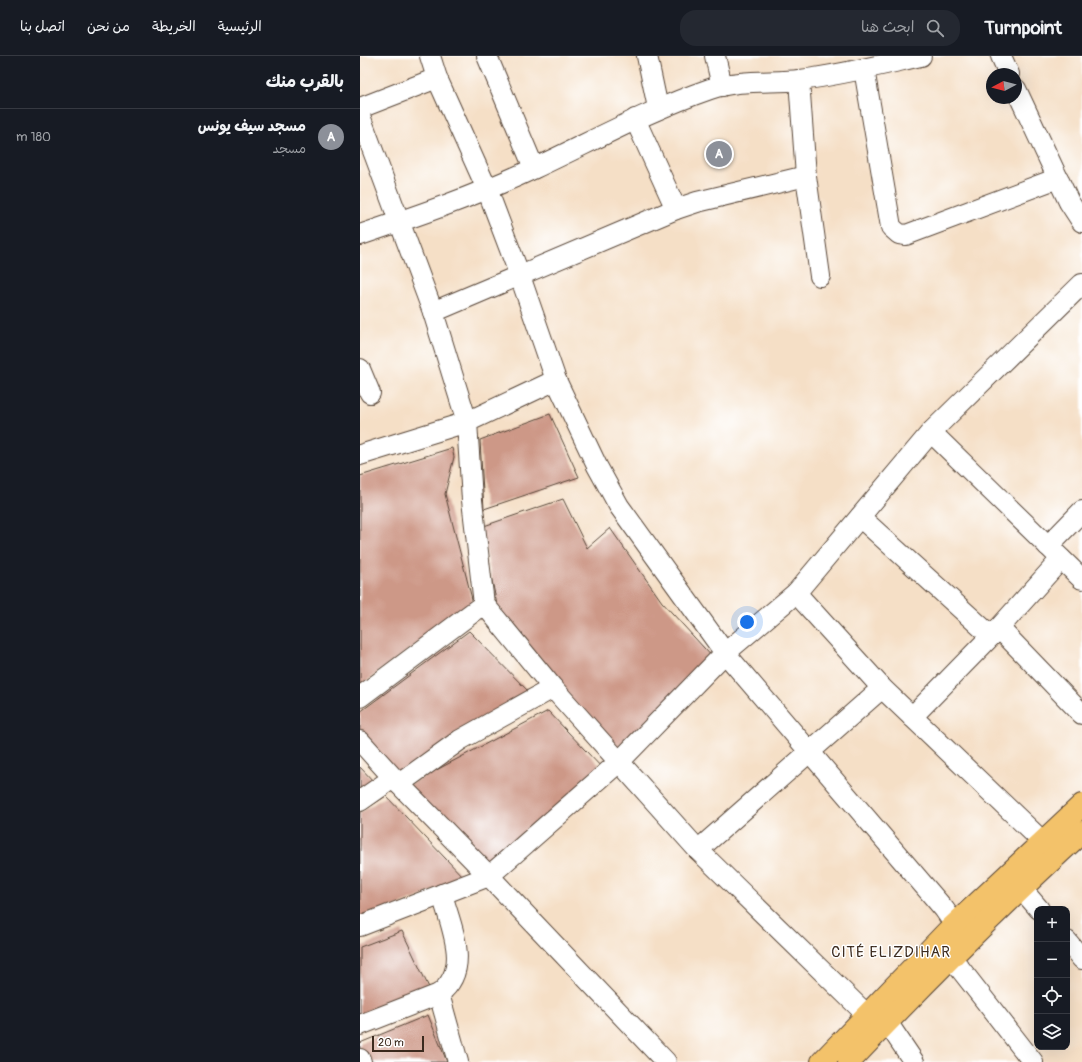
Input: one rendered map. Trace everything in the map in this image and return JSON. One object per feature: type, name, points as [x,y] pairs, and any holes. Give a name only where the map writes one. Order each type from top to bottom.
[{"type":"main road","points":[[822,1062],[955,925],[1082,805]]},
{"type":"main road","points":[[848,1062],[1021,888],[1082,832]]},
{"type":"street","points":[[430,56],[438,78],[487,189],[520,276],[556,380],[597,466],[619,506],[646,546],[725,653],[944,909],[955,925]]},
{"type":"street","points":[[647,56],[658,108]]},
{"type":"street","points":[[715,56],[722,86]]},
{"type":"street","points":[[360,235],[487,189],[658,108],[722,86],[738,82],[798,80],[864,69],[921,56]]},
{"type":"street","points":[[1001,56],[1006,68]]},
{"type":"street","points":[[491,57],[534,168]]},
{"type":"street","points":[[864,69],[891,228],[899,234],[906,235],[1058,178]]},
{"type":"street","points":[[360,108],[438,78]]},
{"type":"street","points":[[798,80],[806,176],[820,276]]},
{"type":"street","points":[[1022,102],[1074,212],[1082,222]]},
{"type":"street","points":[[360,116],[433,312],[467,422],[472,500],[484,604],[553,688],[698,850],[867,1015]]},
{"type":"street","points":[[635,119],[676,209]]},
{"type":"street","points":[[433,312],[676,209],[696,202],[806,176]]},
{"type":"street","points":[[360,926],[489,876],[619,762],[725,653],[796,593],[931,432],[1082,284]]},
{"type":"street","points":[[360,368],[370,393]]},
{"type":"street","points":[[360,455],[467,422],[556,380]]},
{"type":"street","points":[[931,432],[1082,578]]},
{"type":"street","points":[[912,717],[995,632],[1054,552],[1082,511]]},
{"type":"street","points":[[860,517],[995,632],[1082,714]]},
{"type":"street","points":[[796,593],[882,688],[1043,842]]},
{"type":"street","points":[[360,697],[484,604]]},
{"type":"street","points":[[360,801],[396,781],[460,740],[553,688]]},
{"type":"street","points":[[698,850],[808,751],[882,688]]},
{"type":"street","points":[[360,741],[396,781],[489,876],[666,1062]]},
{"type":"street","points":[[1021,888],[1037,906]]},
{"type":"street","points":[[360,1025],[439,994],[449,987],[453,979],[458,958],[442,894]]},
{"type":"street","points":[[1068,942],[1082,959]]},
{"type":"street","points":[[951,957],[1033,1062]]},
{"type":"street","points":[[439,994],[458,1062]]},
{"type":"street","points":[[887,1022],[914,1062]]},
{"type":"building","points":[[550,414],[579,477],[484,509],[480,440]]},
{"type":"building","points":[[452,448],[454,457],[445,494],[473,603],[360,686],[360,476]]},
{"type":"building","points":[[563,499],[587,548],[610,528],[662,602],[715,660],[621,754],[503,634],[481,527]]},
{"type":"building","points":[[469,631],[532,695],[398,776],[360,736],[360,712]]},
{"type":"building","points":[[548,711],[604,770],[489,874],[408,785]]},
{"type":"building","points":[[360,767],[375,783],[360,794]]},
{"type":"building","points":[[386,796],[465,879],[360,920],[360,813]]},
{"type":"building","points":[[402,931],[433,996],[360,1025],[360,947]]},
{"type":"building","points":[[428,1015],[447,1062],[360,1062],[360,1043]]},
{"type":"place","name":"مسجد سيف يونس","points":[[719,154]]},
{"type":"district","name":"CITÉ ELIZDIHAR","points":[[891,952]]}]
